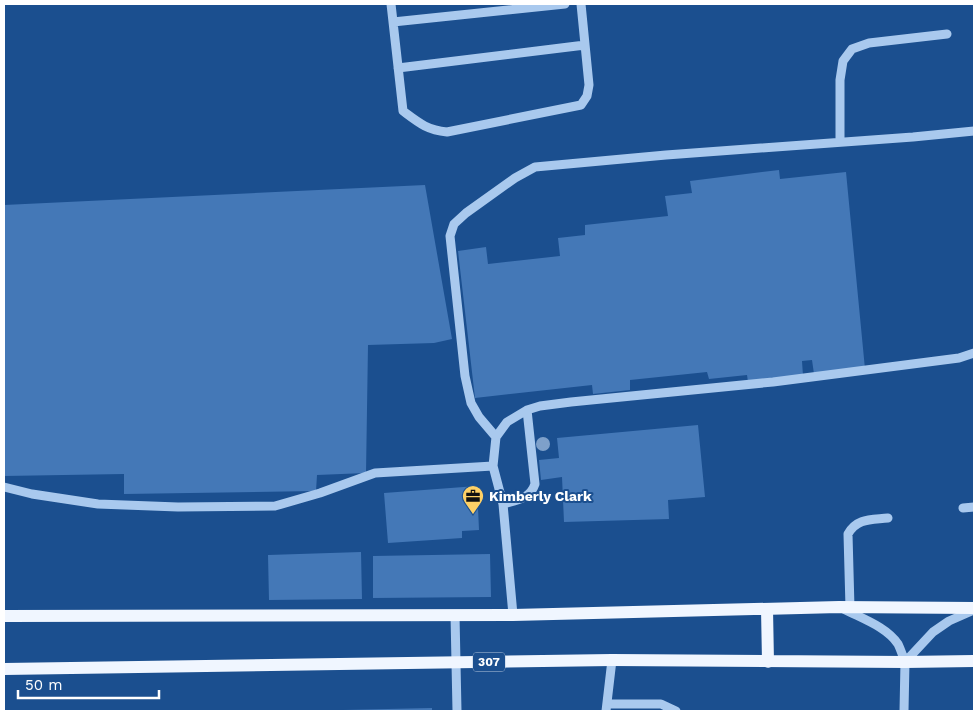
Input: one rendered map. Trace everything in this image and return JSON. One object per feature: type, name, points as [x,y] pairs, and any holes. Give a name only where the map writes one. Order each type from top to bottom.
[{"type":"main road","points":[[4,616],[513,615],[845,607],[974,609]]},
{"type":"main road","points":[[767,609],[768,662]]},
{"type":"main road","name":"307","points":[[4,669],[612,660],[768,662],[974,661]]},
{"type":"street","points":[[391,4],[402,111],[433,131],[447,132],[581,105],[589,85],[581,4]]},
{"type":"street","points":[[393,22],[565,4]]},
{"type":"street","points":[[840,142],[840,80],[843,61],[852,49],[869,43],[947,34]]},
{"type":"street","points":[[398,68],[585,45]]},
{"type":"street","points":[[496,437],[479,417],[471,403],[466,376],[450,236],[454,224],[466,213],[515,178],[535,167],[974,131]]},
{"type":"street","points":[[513,615],[503,504],[493,466],[496,437],[507,422],[527,410],[540,406],[571,402],[773,382],[959,358],[974,353]]},
{"type":"street","points":[[503,504],[533,492],[535,484],[527,410]]},
{"type":"street","points":[[4,488],[98,504],[178,507],[275,506],[320,494],[375,473],[493,466]]},
{"type":"street","points":[[963,508],[974,507]]},
{"type":"street","points":[[888,518],[860,522],[852,526],[848,534],[845,607],[892,636],[899,646],[905,662],[904,711]]},
{"type":"street","points":[[905,662],[934,632],[949,621],[974,609]]},
{"type":"street","points":[[455,615],[457,711]]},
{"type":"street","points":[[612,660],[606,708],[661,704],[676,711]]},
{"type":"building","points":[[779,170],[780,179],[846,172],[865,369],[814,374],[812,360],[802,361],[803,376],[748,382],[747,375],[709,379],[707,372],[630,380],[630,390],[593,394],[592,385],[475,398],[458,251],[486,247],[488,264],[560,256],[558,238],[585,235],[585,225],[668,216],[665,196],[692,193],[690,181]]},
{"type":"building","points":[[425,185],[452,339],[434,343],[368,345],[366,473],[317,475],[316,491],[124,494],[124,474],[4,476],[4,205]]},
{"type":"building","points":[[698,425],[705,497],[668,500],[669,519],[564,522],[562,477],[541,480],[539,460],[559,458],[557,438]]},
{"type":"building","points":[[477,486],[479,530],[462,531],[462,538],[388,543],[384,493]]},
{"type":"building","points":[[361,552],[362,599],[269,600],[268,555]]},
{"type":"building","points":[[490,554],[491,597],[373,598],[373,556]]},
{"type":"building","points":[[432,708],[432,711],[343,711],[343,710]]},
{"type":"place","name":"Kimberly Clark","points":[[473,515]]}]
